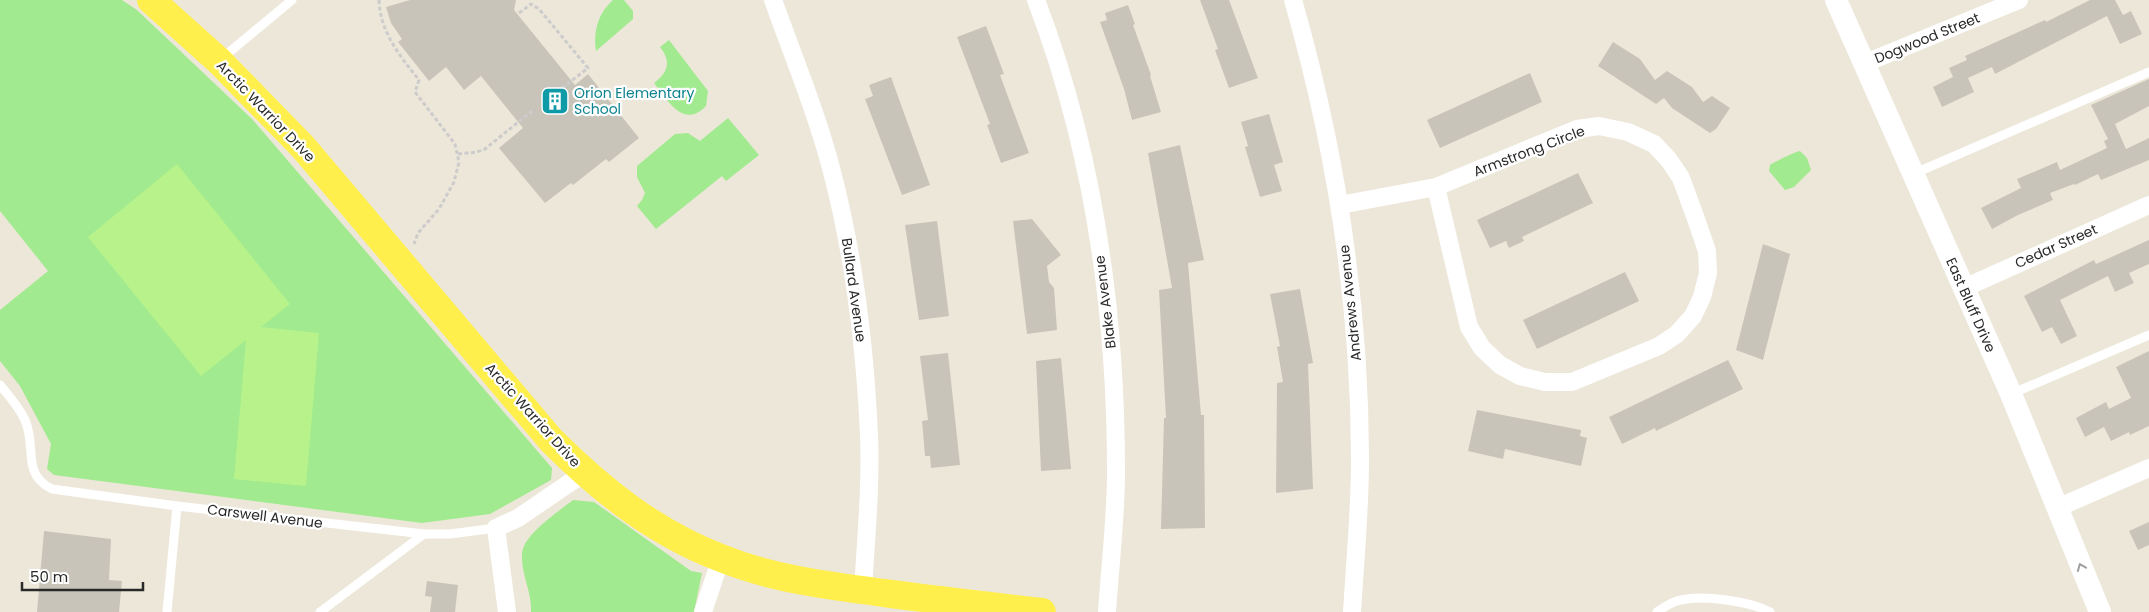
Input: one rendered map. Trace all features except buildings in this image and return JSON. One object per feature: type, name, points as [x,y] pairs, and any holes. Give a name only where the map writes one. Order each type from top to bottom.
[{"type":"main road","name":"Arctic Warrior Drive","points":[[151,0],[219,61],[309,153],[551,440],[584,473],[615,499],[683,541],[721,558],[790,579],[957,607],[1042,612]]},
{"type":"street","name":"Bullard Avenue","points":[[773,0],[806,89],[831,168],[846,232],[857,302],[869,436],[863,590]]},
{"type":"street","name":"Blake Avenue","points":[[1036,0],[1076,132],[1097,235],[1108,316],[1114,382],[1116,474],[1107,612]]},
{"type":"street","name":"Andrews Avenue","points":[[1293,0],[1319,101],[1340,204],[1354,325],[1359,400],[1359,515],[1352,612]]},
{"type":"street","name":"East Bluff Drive","points":[[1836,0],[2011,394],[2100,612]]},
{"type":"street","name":"Dogwood Street","points":[[1863,64],[2019,0]]},
{"type":"street","name":"Armstrong Circle","points":[[1340,204],[1436,187],[1578,130],[1599,126],[1628,132],[1654,144],[1670,160],[1681,178],[1707,251],[1708,272],[1702,297],[1693,316],[1677,334],[1659,346],[1572,382],[1545,382],[1520,376],[1500,365],[1482,348],[1469,327],[1436,187]]},
{"type":"street","name":"Cedar Street","points":[[1964,288],[2149,205]]},
{"type":"street","points":[[2057,508],[2149,468]]},
{"type":"street","name":"Carswell Avenue","points":[[496,528],[518,518],[584,473]]},
{"type":"street","points":[[496,528],[507,612]]},
{"type":"street","points":[[703,612],[721,558]]},
{"type":"lane","points":[[219,61],[292,0]]},
{"type":"lane","points":[[1912,174],[2149,72]]},
{"type":"lane","points":[[2011,394],[2149,335]]},
{"type":"lane","name":"Carswell Avenue","points":[[0,385],[25,420],[31,440],[32,467],[35,476],[52,489],[177,506],[424,534],[450,534],[496,528]]},
{"type":"lane","points":[[167,612],[177,506]]},
{"type":"lane","points":[[320,612],[424,534]]},
{"type":"lane","points":[[1657,612],[1680,600],[1698,598],[1758,606],[1770,612]]},
{"type":"path","points":[[379,0],[382,20],[389,38],[419,80],[415,92],[449,135],[455,144],[458,154],[458,172],[454,182],[439,209],[423,226],[414,240],[417,253]]},
{"type":"path","points":[[520,13],[531,4],[539,9],[588,68],[562,89]]},
{"type":"path","points":[[458,154],[485,149],[532,111]]},
{"type":"green space","points":[[0,0],[122,0],[137,10],[252,119],[552,468],[551,480],[490,514],[422,523],[54,475],[47,469],[51,444],[20,386],[0,361],[0,310],[48,271],[0,211]]},
{"type":"green space","points":[[613,0],[624,0],[633,11],[633,19],[596,51],[595,37],[600,17]]},
{"type":"green space","points":[[669,40],[708,91],[706,106],[698,113],[690,115],[676,110],[654,83],[663,75],[667,66],[666,57],[660,47]]},
{"type":"green space","points":[[728,118],[759,155],[726,181],[722,176],[656,229],[637,206],[645,193],[637,177],[637,166],[675,134],[688,133],[700,141]]},
{"type":"green space","points":[[1800,151],[1807,158],[1811,170],[1794,187],[1785,190],[1769,171],[1770,165]]},
{"type":"green space","points":[[177,164],[290,304],[261,327],[319,333],[306,486],[234,479],[246,340],[201,376],[88,237]]},
{"type":"green space","points":[[573,500],[594,502],[691,571],[702,573],[694,612],[531,612],[530,597],[522,562],[524,547],[542,524]]},
{"type":"place","name":"Orion Elementary School","points":[[555,101]]}]
